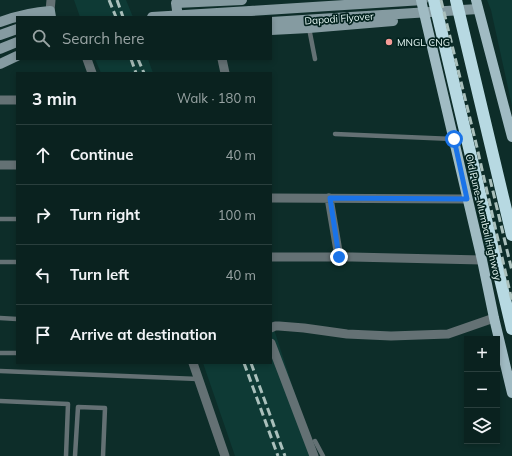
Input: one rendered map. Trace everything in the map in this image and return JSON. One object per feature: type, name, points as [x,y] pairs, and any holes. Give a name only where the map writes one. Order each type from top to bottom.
[{"type":"highway","name":"Old Pune–Mumbai Highway","points":[[434,0],[512,329]]},
{"type":"highway","points":[[458,5],[512,235]]},
{"type":"main road","points":[[178,16],[176,2],[242,0]]},
{"type":"main road","name":"Dapodi Flyover","points":[[168,16],[422,0]]},
{"type":"main road","name":"Old Pune–Mumbai Highway","points":[[422,0],[512,393]]},
{"type":"main road","points":[[477,4],[512,137]]},
{"type":"main road","name":"Dapodi Flyover","points":[[272,22],[437,12],[458,5],[477,4]]},
{"type":"main road","points":[[20,16],[26,14],[51,14]]},
{"type":"main road","points":[[272,30],[391,22],[399,20],[408,14]]},
{"type":"main road","points":[[0,22],[16,17]]},
{"type":"main road","points":[[0,35],[16,29]]},
{"type":"main road","points":[[0,49],[16,42]]},
{"type":"main road","points":[[0,64],[16,56]]},
{"type":"street","points":[[51,0],[51,14]]},
{"type":"street","points":[[88,60],[92,72]]},
{"type":"street","points":[[222,60],[225,72]]},
{"type":"street","points":[[0,100],[16,100]]},
{"type":"street","points":[[0,165],[16,165]]},
{"type":"street","points":[[272,198],[467,199]]},
{"type":"street","points":[[330,198],[339,257]]},
{"type":"street","points":[[272,256],[482,260]]},
{"type":"street","points":[[272,328],[286,326],[347,334],[391,336],[448,334],[494,318]]},
{"type":"street","points":[[272,346],[314,456]]},
{"type":"street","points":[[193,364],[225,456]]},
{"type":"lane","points":[[309,28],[315,60]]},
{"type":"lane","points":[[335,134],[454,139]]},
{"type":"lane","points":[[0,219],[16,219]]},
{"type":"lane","points":[[0,262],[16,262]]},
{"type":"lane","points":[[0,318],[16,319]]},
{"type":"lane","points":[[0,353],[16,353]]},
{"type":"lane","points":[[0,371],[198,380]]},
{"type":"lane","points":[[0,401],[68,404],[66,456]]},
{"type":"lane","points":[[75,456],[78,407],[105,408],[103,456]]},
{"type":"lane","points":[[315,441],[323,456]]},
{"type":"shaded area","points":[[74,0],[126,0],[133,16],[80,16]]},
{"type":"shaded area","points":[[487,0],[512,0],[512,106],[491,10]]},
{"type":"shaded area","points":[[95,60],[148,60],[153,72],[101,72]]},
{"type":"shaded area","points":[[272,323],[315,456],[235,456],[203,364],[272,364]]},
{"type":"railway","points":[[109,0],[116,16]]},
{"type":"railway","points":[[117,0],[123,16]]},
{"type":"railway","points":[[441,0],[476,143],[512,301]]},
{"type":"railway","points":[[131,60],[136,72]]},
{"type":"railway","points":[[138,60],[144,72]]},
{"type":"railway","points":[[490,179],[512,271]]},
{"type":"railway","points":[[244,364],[278,456]]},
{"type":"railway","points":[[251,364],[285,456]]},
{"type":"place","name":"MNGL CNG","points":[[389,42]]},
{"type":"route","points":[[339,257],[330,198],[467,199],[454,139]]}]
